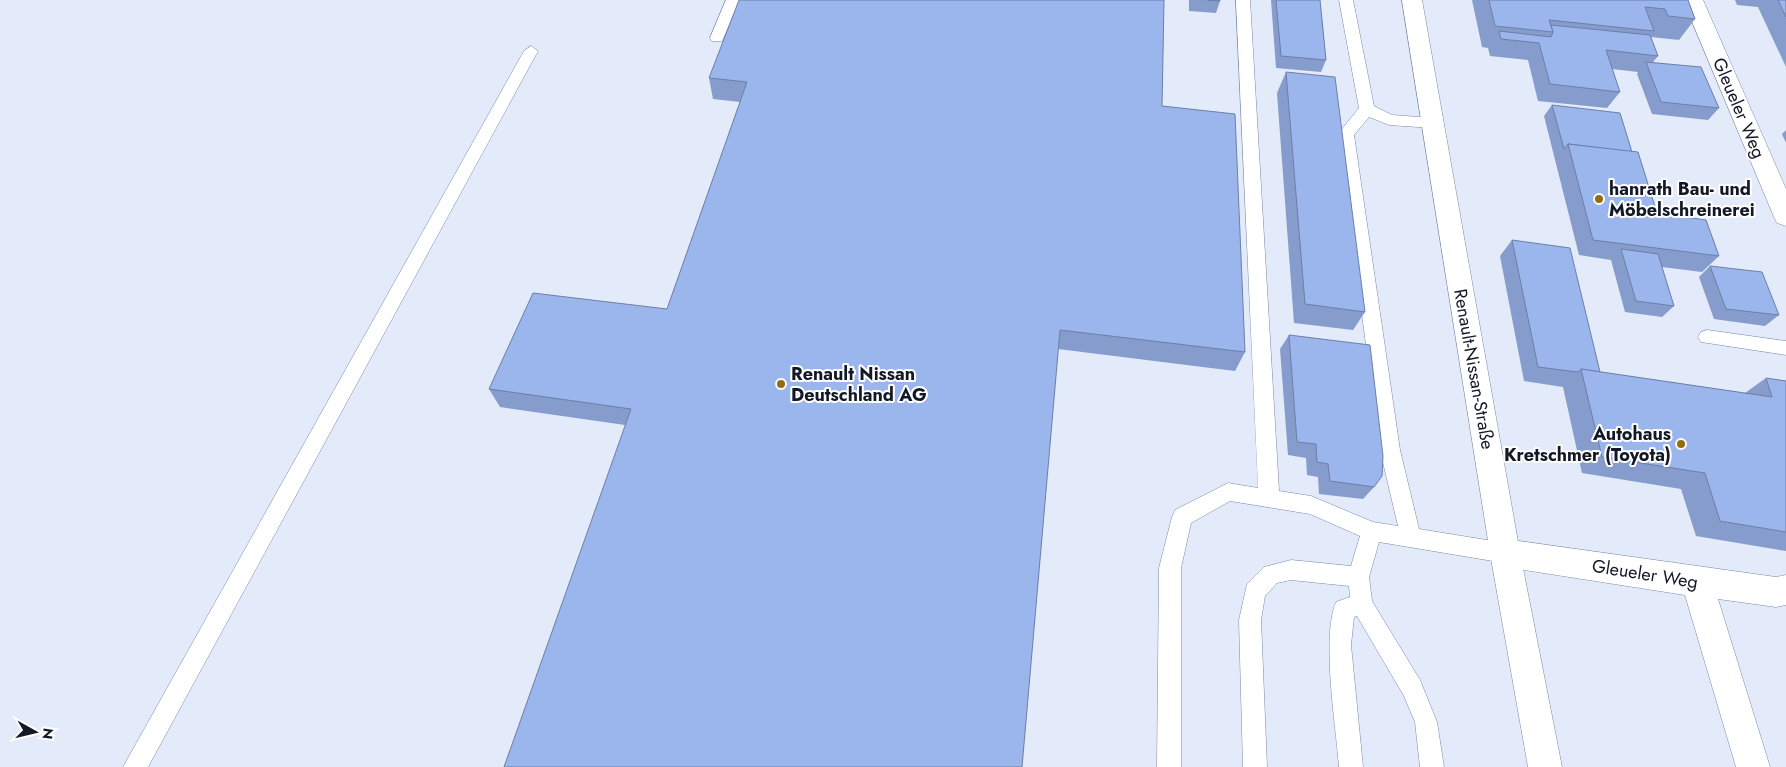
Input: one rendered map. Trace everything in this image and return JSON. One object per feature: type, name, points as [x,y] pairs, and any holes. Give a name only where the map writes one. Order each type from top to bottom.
[{"type":"street","name":"Renault-Nissan-Straße","points":[[1412,0],[1505,553],[1545,767]]},
{"type":"street","name":"Gleueler Weg","points":[[1693,0],[1786,217]]},
{"type":"street","name":"Gleueler Weg","points":[[1505,553],[1697,582],[1776,592],[1786,590]]},
{"type":"street","points":[[1697,582],[1753,767]]},
{"type":"lane","points":[[717,38],[733,0]]},
{"type":"lane","points":[[1243,0],[1269,499]]},
{"type":"lane","points":[[1346,0],[1367,109]]},
{"type":"lane","points":[[135,767],[531,51]]},
{"type":"lane","points":[[1367,109],[1389,120],[1433,123]]},
{"type":"lane","points":[[1367,109],[1346,134],[1390,450],[1411,538]]},
{"type":"lane","points":[[1708,338],[1786,348]]},
{"type":"lane","points":[[1169,767],[1170,568],[1182,517],[1228,492],[1311,505],[1372,531],[1505,553]]},
{"type":"lane","points":[[1372,531],[1358,577],[1362,604],[1412,688],[1426,722],[1432,767]]},
{"type":"lane","points":[[1255,767],[1250,620],[1255,591],[1271,574],[1291,570],[1358,577]]},
{"type":"lane","points":[[1352,767],[1340,644],[1344,610],[1362,604]]},
{"type":"building","name":"Renault Nissan Deutschland AG","points":[[739,0],[1164,0],[1162,106],[1235,114],[1245,352],[1060,330],[1022,767],[504,767],[631,409],[489,389],[533,293],[667,309],[747,82],[709,78]]},
{"type":"building","points":[[1276,0],[1320,0],[1326,60],[1281,56]]},
{"type":"building","points":[[1489,0],[1688,0],[1695,19],[1668,16],[1665,9],[1645,7],[1654,31],[1549,20],[1553,32],[1495,26]]},
{"type":"building","points":[[1778,0],[1786,0],[1786,17]]},
{"type":"building","points":[[1551,25],[1650,35],[1658,56],[1606,50],[1620,92],[1550,84],[1539,43],[1501,39],[1499,31],[1551,37],[1553,32]]},
{"type":"building","points":[[1646,62],[1701,67],[1719,108],[1661,102]]},
{"type":"building","points":[[1286,72],[1335,77],[1365,312],[1305,304]]},
{"type":"building","points":[[1552,105],[1620,113],[1632,152],[1568,144],[1564,149]]},
{"type":"building","points":[[1568,144],[1638,152],[1657,213],[1706,220],[1719,256],[1593,240]]},
{"type":"building","points":[[1512,240],[1570,248],[1600,372],[1581,369],[1578,372],[1538,367]]},
{"type":"building","points":[[1621,249],[1658,254],[1674,306],[1636,301]]},
{"type":"building","points":[[1710,266],[1762,272],[1779,315],[1726,309]]},
{"type":"building","points":[[1289,335],[1370,345],[1383,456],[1382,476],[1374,487],[1330,481],[1328,464],[1317,462],[1316,444],[1297,442]]},
{"type":"building","name":"Autohaus Kretschmer (Toyota)","points":[[1581,369],[1772,397],[1766,378],[1786,381],[1786,532],[1720,521],[1705,473],[1602,457]]},
{"type":"place","name":"hanrath Bau- und Möbelschreinerei","points":[[1599,199]]},
{"type":"place","name":"Renault Nissan Deutschland AG","points":[[781,384]]},
{"type":"place","name":"Autohaus Kretschmer (Toyota)","points":[[1681,444]]}]
